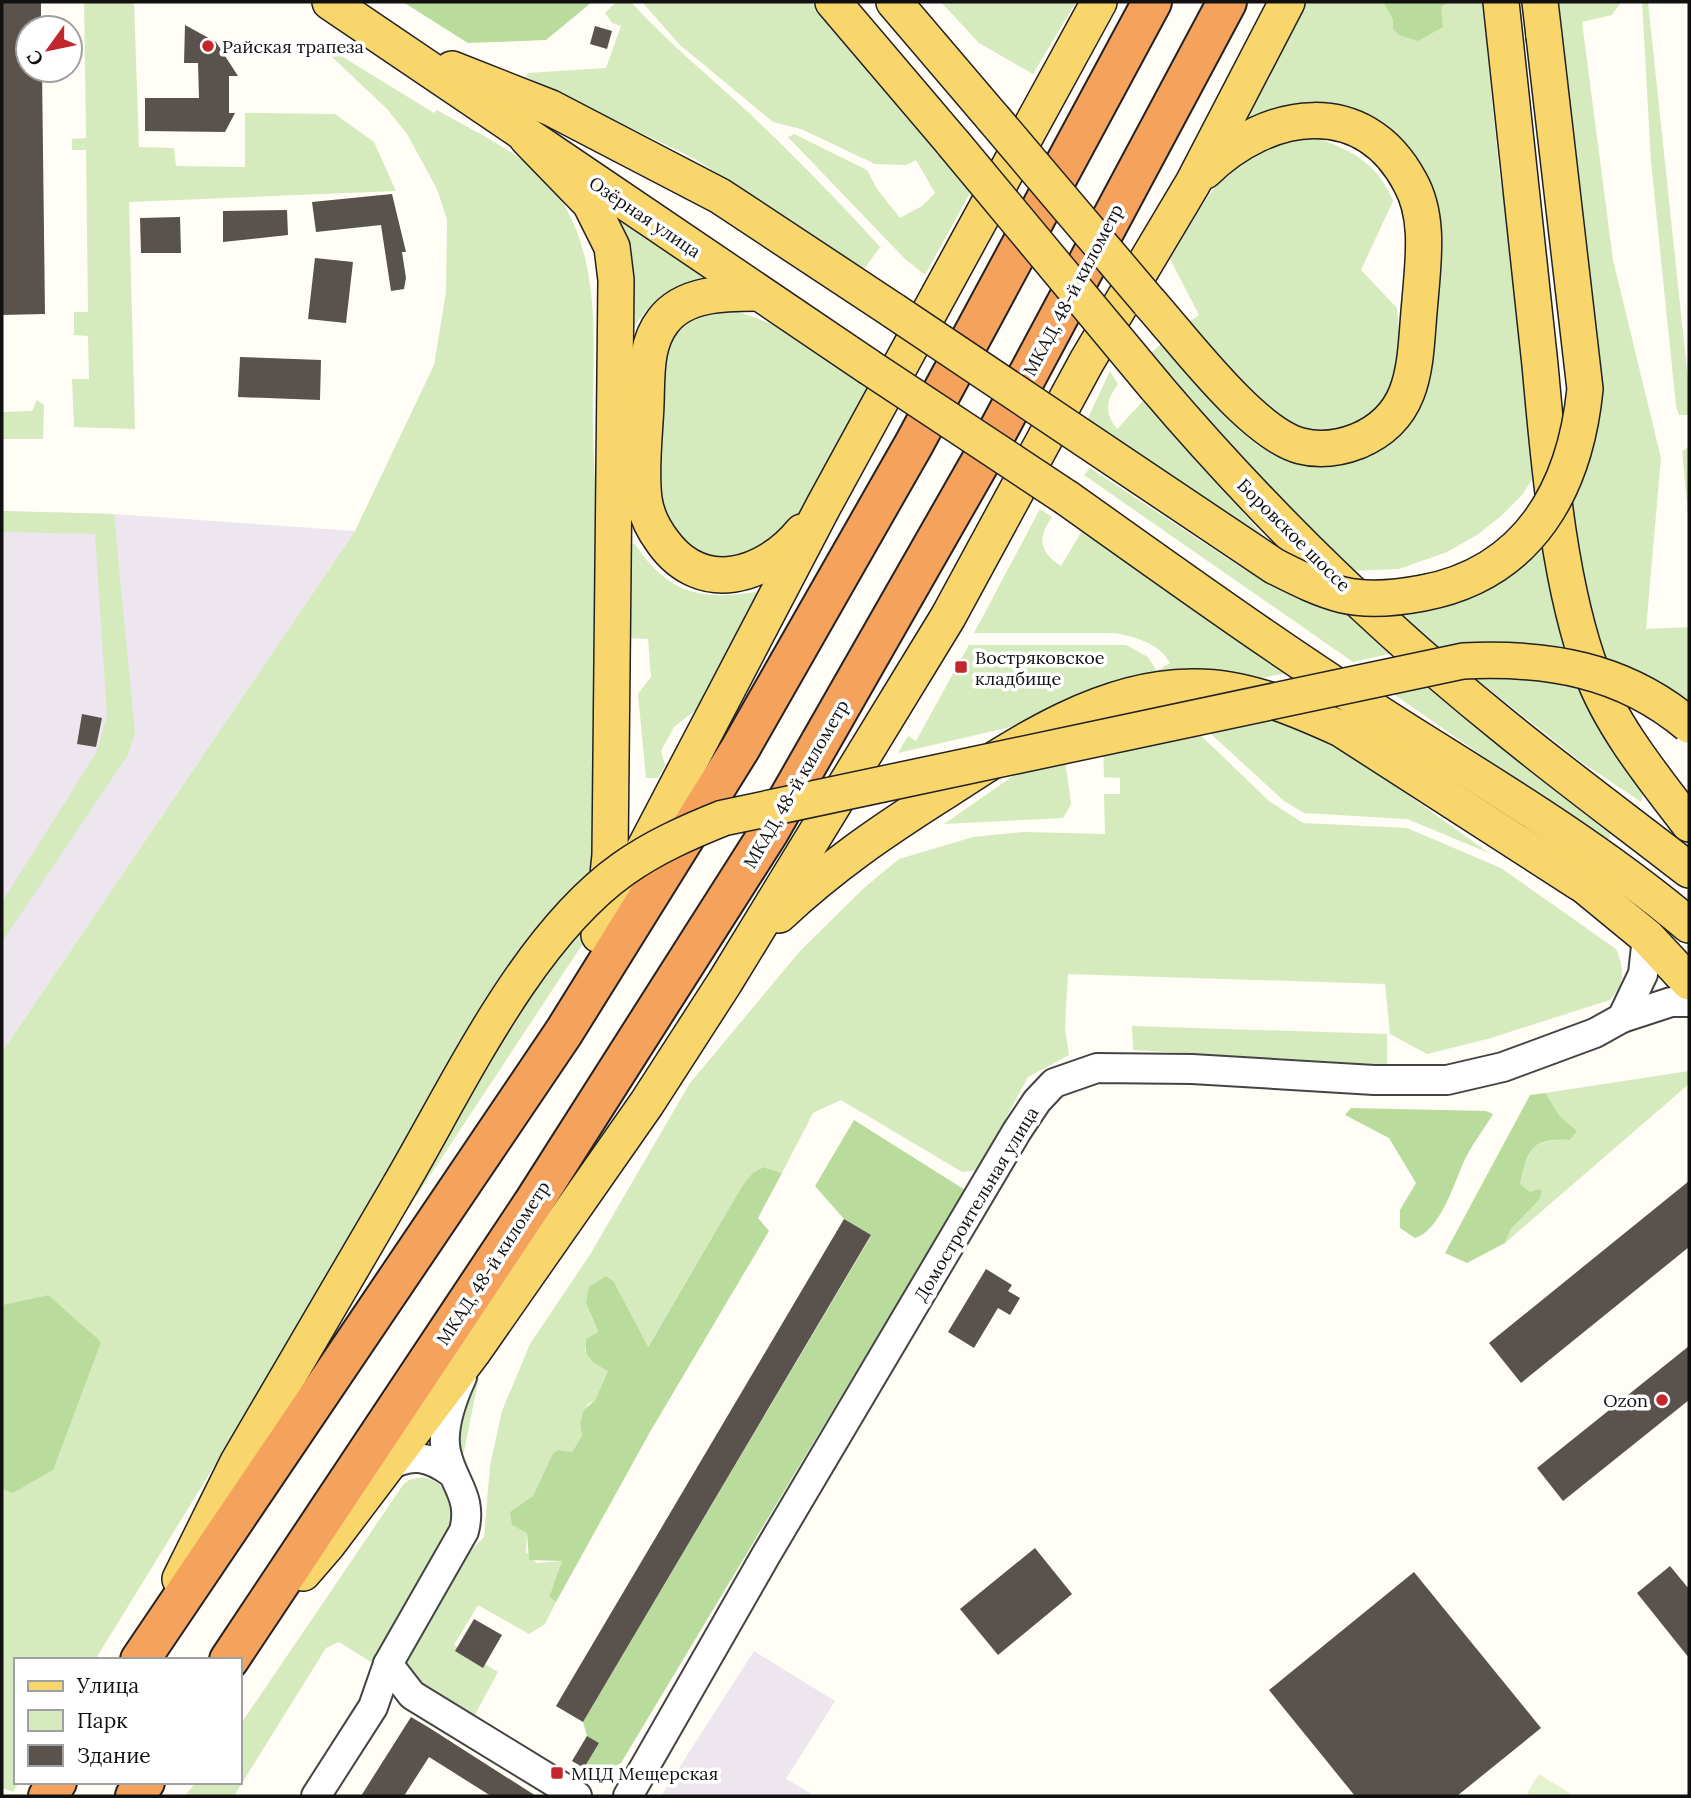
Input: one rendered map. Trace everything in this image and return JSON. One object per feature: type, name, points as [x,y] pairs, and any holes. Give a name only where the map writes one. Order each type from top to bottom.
[{"type":"highway","points":[[143,1655],[564,1032],[747,737],[914,444],[1153,2]]},
{"type":"highway","name":"МКАД, 48-й километр","points":[[234,1653],[542,1189],[769,832],[994,438],[1227,2]]},
{"type":"main road","name":"Озёрная улица","points":[[330,2],[757,293],[1068,498],[1405,730]]},
{"type":"main road","name":"Боровское шоссе","points":[[833,2],[1156,387],[1248,491],[1382,621],[1500,723],[1689,870]]},
{"type":"main road","points":[[894,2],[1149,302],[1248,413],[1272,431],[1300,446],[1325,449],[1347,446],[1388,424],[1409,390],[1422,278],[1424,232],[1411,183],[1392,154],[1364,133],[1335,122],[1307,118],[1278,124],[1253,134],[1224,152],[1193,183]]},
{"type":"main road","points":[[600,935],[824,505],[1099,2]]},
{"type":"main road","points":[[234,1653],[328,1544],[473,1352],[647,1103],[725,982],[948,617],[1087,361],[1193,183],[1287,2]]},
{"type":"main road","points":[[1501,2],[1551,484],[1570,587],[1592,675],[1655,779],[1689,824]]},
{"type":"main road","points":[[397,47],[551,107],[720,196],[1274,566],[1344,596],[1394,598],[1445,589],[1490,569],[1520,544],[1548,509],[1568,475],[1581,432],[1585,389],[1539,2]]},
{"type":"main road","points":[[527,138],[590,203],[612,247],[616,280],[610,856],[600,935],[583,990],[564,1032]]},
{"type":"main road","points":[[757,293],[720,293],[692,300],[664,319],[651,340],[643,455],[644,500],[653,530],[672,554],[691,569],[719,577],[746,571],[773,559],[795,540],[824,505]]},
{"type":"main road","points":[[143,1655],[238,1462],[518,983],[553,937],[587,899],[650,850],[723,818],[1463,661],[1514,659],[1576,668],[1631,688],[1689,725]]},
{"type":"main road","points":[[725,982],[777,918],[815,881],[855,849],[1035,736],[1081,714],[1161,689],[1220,688],[1306,713],[1341,729],[1580,883]]},
{"type":"main road","points":[[1405,730],[1580,883],[1647,937],[1689,982]]},
{"type":"main road","points":[[1405,730],[1494,784],[1662,902],[1689,925]]},
{"type":"street","points":[[1622,1018],[1643,974],[1647,937]]},
{"type":"street","name":"Домостроительная улица","points":[[628,1796],[766,1555],[1017,1131],[1037,1101],[1054,1083],[1077,1073],[1111,1067],[1192,1069],[1356,1080],[1447,1080],[1546,1053],[1622,1018],[1671,1002],[1689,1003]]},
{"type":"street","points":[[316,1796],[373,1707],[388,1664],[464,1531],[469,1513],[452,1473],[446,1451],[445,1432],[457,1387],[473,1352]]},
{"type":"street","points":[[385,1468],[401,1459],[416,1457],[430,1459],[452,1473]]},
{"type":"street","points":[[388,1664],[412,1695],[577,1796]]},
{"type":"shaded area","points":[[2,511],[114,514],[355,531],[2,1052]]},
{"type":"shaded area","points":[[754,1651],[835,1701],[786,1779],[815,1796],[661,1796]]},
{"type":"green space","points":[[84,2],[134,2],[139,147],[174,148],[176,166],[245,167],[245,113],[335,114],[374,142],[396,191],[129,202],[135,429],[74,427],[72,379],[89,379],[88,336],[74,335],[74,312],[88,312],[86,150],[72,150],[72,139],[86,138]]},
{"type":"green space","points":[[403,2],[592,2],[546,40],[468,43]]},
{"type":"green space","points":[[616,2],[631,2],[832,195],[880,247],[864,269],[695,159],[526,77],[528,73],[606,68],[621,26],[612,23],[605,13]]},
{"type":"green space","points":[[642,2],[811,2],[970,193],[925,275],[904,258],[788,137],[794,134],[867,170],[877,189],[900,218],[922,206],[935,193],[916,160],[906,165],[875,164],[801,129],[773,122],[680,45]]},
{"type":"green space","points":[[941,2],[1076,2],[1033,74],[979,43]]},
{"type":"green space","points":[[1298,2],[1383,2],[1393,20],[1451,2],[1486,2],[1487,50],[1500,179],[1528,335],[1525,398],[1534,476],[1523,494],[1477,535],[1447,552],[1399,569],[1350,571],[1301,524],[1151,353],[1163,342],[1228,419],[1269,452],[1290,462],[1319,463],[1384,444],[1430,203],[1314,106],[1275,109],[1239,123]]},
{"type":"green space","points":[[1383,2],[1451,2],[1441,6],[1443,27],[1418,41],[1399,35],[1393,29],[1393,20]]},
{"type":"green space","points":[[1549,2],[1621,2],[1612,15],[1582,22],[1613,260],[1661,458],[1646,629],[1689,627],[1689,705],[1621,665],[1599,656],[1582,585],[1567,484],[1573,472]]},
{"type":"green space","points":[[1642,2],[1648,2],[1689,389],[1689,415],[1679,415],[1676,406],[1651,162]]},
{"type":"green space","points":[[333,51],[434,113],[437,110],[526,163],[555,191],[578,235],[591,290],[594,346],[593,432],[601,625],[600,904],[582,945],[363,1277],[339,1263],[96,1658],[14,1658],[14,1784],[18,1784],[13,1792],[2,1788],[2,1489],[13,1492],[48,1295],[2,1305],[2,1052],[355,531],[434,365],[446,292],[447,220],[437,189],[407,134],[387,109],[330,55]]},
{"type":"green space","points":[[1310,137],[1349,151],[1360,158],[1379,177],[1393,201],[1361,270],[1397,308],[1399,332],[1395,373],[1382,405],[1369,418],[1338,432],[1313,433],[1284,424],[1184,325],[1199,315],[1170,259],[1198,212],[1233,166],[1262,147]]},
{"type":"green space","points":[[594,194],[723,276],[695,281],[669,293],[646,311],[631,334]]},
{"type":"green space","points":[[723,306],[772,324],[874,392],[794,526],[754,552],[714,557],[690,546],[669,524],[661,502],[662,349],[666,340],[679,326]]},
{"type":"green space","points":[[1110,371],[1118,384],[1109,401],[1108,412],[1117,429],[1143,401],[1271,544],[1086,422]]},
{"type":"green space","points":[[37,400],[44,405],[43,439],[2,439],[2,412],[32,411]]},
{"type":"green space","points":[[1689,447],[1689,525],[1682,451]]},
{"type":"green space","points":[[1090,468],[1245,570],[1271,583],[1333,601],[1393,653],[1353,662],[1084,475]]},
{"type":"green space","points":[[1040,509],[1052,517],[1042,538],[1045,550],[1061,566],[1083,529],[1288,673],[1071,713],[898,753],[908,736],[916,741],[955,670],[962,673],[967,663],[961,659],[969,645],[1126,645],[1148,657],[1157,671],[1170,663],[1153,646],[1113,633],[974,633]]},
{"type":"green space","points":[[2,511],[114,514],[135,733],[128,755],[2,942],[2,902],[96,753],[107,716],[95,534],[2,532]]},
{"type":"green space","points":[[1537,527],[1573,654],[1438,648],[1385,603]]},
{"type":"green space","points":[[635,544],[661,575],[690,591],[722,595],[762,591],[697,709],[674,727],[661,751],[665,765],[658,778],[646,778],[638,694],[651,677],[648,639],[629,638],[623,545]]},
{"type":"green space","points":[[1471,675],[1550,680],[1581,689],[1605,741],[1643,792],[1641,802],[1580,761]]},
{"type":"green space","points":[[1424,681],[1610,832],[1610,838],[1604,841],[1385,688]]},
{"type":"green space","points":[[1268,709],[1359,760],[1489,853],[1407,819],[1304,813],[1284,801],[1199,723]]},
{"type":"green space","points":[[1190,725],[1269,801],[1303,823],[1407,828],[1501,868],[1616,949],[1622,976],[1619,988],[1610,1000],[1491,1038],[1427,1054],[1390,1034],[1385,984],[1068,974],[1065,1028],[1069,1055],[1028,1077],[978,1170],[962,1172],[841,1100],[813,1113],[782,1173],[764,1167],[742,1186],[647,1348],[614,1282],[586,1303],[598,1333],[586,1339],[585,1350],[608,1371],[595,1400],[588,1404],[580,1423],[582,1436],[572,1452],[558,1450],[553,1453],[533,1496],[521,1506],[527,1533],[526,1552],[537,1563],[562,1561],[549,1597],[556,1602],[545,1624],[529,1634],[478,1605],[454,1645],[498,1672],[472,1720],[398,1677],[472,1549],[484,1537],[490,1466],[502,1411],[530,1344],[591,1253],[690,1083],[800,951],[864,888],[899,859],[973,837],[1024,832],[1105,834],[1104,794],[1120,794],[1120,778],[1104,777],[1103,742]]},
{"type":"green space","points":[[1064,751],[1071,804],[1063,818],[944,824],[1043,755]]},
{"type":"green space","points":[[1132,1026],[1387,1034],[1387,1065],[1133,1050]]},
{"type":"green space","points":[[1689,1071],[1689,1084],[1505,1243],[1511,1229],[1539,1200],[1520,1184],[1529,1154],[1533,1148],[1547,1141],[1570,1140],[1577,1131],[1560,1116],[1545,1093]]},
{"type":"green space","points":[[1545,1093],[1560,1116],[1577,1131],[1570,1140],[1547,1141],[1533,1148],[1529,1154],[1520,1184],[1530,1192],[1539,1189],[1542,1191],[1539,1200],[1511,1229],[1505,1243],[1467,1263],[1445,1253],[1530,1095]]},
{"type":"green space","points":[[1351,1108],[1486,1111],[1493,1114],[1468,1153],[1438,1218],[1424,1234],[1415,1238],[1400,1228],[1400,1210],[1416,1183],[1389,1138],[1345,1115]]},
{"type":"green space","points":[[854,1120],[965,1190],[621,1763],[591,1778],[584,1768],[599,1743],[587,1736],[583,1722],[871,1236],[844,1219],[815,1186]]},
{"type":"green space","points":[[764,1167],[782,1173],[758,1218],[769,1231],[650,1432],[556,1602],[549,1597],[562,1561],[529,1560],[527,1533],[512,1525],[510,1512],[533,1496],[553,1453],[558,1450],[572,1452],[582,1436],[580,1423],[584,1410],[595,1400],[608,1371],[594,1362],[586,1351],[586,1339],[598,1332],[586,1303],[589,1287],[606,1276],[614,1282],[648,1347],[742,1186],[753,1173]]},
{"type":"green space","points":[[48,1295],[101,1342],[53,1470],[13,1493],[2,1489],[2,1305]]},
{"type":"green space","points":[[479,1377],[460,1471],[422,1451]]},
{"type":"green space","points":[[423,1477],[436,1482],[449,1496],[458,1514],[374,1664],[339,1642],[326,1648],[242,1783],[242,1722],[409,1480]]},
{"type":"green space","points":[[1539,1774],[1574,1796],[1532,1796],[1527,1793]]},
{"type":"green space","points":[[194,1784],[241,1784],[234,1796],[185,1796]]},
{"type":"building","points":[[2,2],[41,2],[41,14],[14,14],[14,84],[42,84],[45,314],[2,315]]},
{"type":"building","points":[[185,25],[216,42],[238,76],[229,76],[229,113],[235,113],[225,132],[145,131],[145,98],[199,98],[198,63],[184,63]]},
{"type":"building","points":[[595,26],[612,31],[607,49],[590,44]]},
{"type":"building","points":[[392,194],[406,252],[402,252],[406,278],[404,289],[391,291],[381,225],[316,232],[312,202]]},
{"type":"building","points":[[287,210],[288,235],[223,242],[223,211]]},
{"type":"building","points":[[180,217],[181,253],[141,253],[140,218]]},
{"type":"building","points":[[315,258],[353,262],[346,323],[308,319]]},
{"type":"building","points":[[240,357],[321,360],[320,400],[238,397]]},
{"type":"building","points":[[82,714],[102,718],[96,747],[77,744]]},
{"type":"building","points":[[1689,1181],[1689,1247],[1521,1383],[1489,1343]]},
{"type":"building","points":[[844,1219],[871,1235],[583,1722],[556,1706]]},
{"type":"building","points":[[986,1269],[1012,1285],[1008,1291],[1020,1298],[1010,1315],[998,1308],[974,1348],[948,1332]]},
{"type":"building","points":[[1689,1346],[1689,1400],[1563,1501],[1537,1468]]},
{"type":"building","points":[[1035,1548],[1072,1594],[998,1655],[960,1609]]},
{"type":"building","points":[[1670,1566],[1689,1589],[1689,1658],[1637,1593]]},
{"type":"building","points":[[1414,1572],[1541,1728],[1457,1796],[1355,1796],[1269,1690]]},
{"type":"building","points":[[474,1619],[502,1635],[483,1668],[455,1651]]},
{"type":"building","points":[[411,1717],[536,1796],[491,1796],[429,1757],[404,1796],[361,1796]]},
{"type":"building","points":[[587,1736],[599,1743],[584,1768],[572,1761]]},
{"type":"place","name":"Райская трапеза","points":[[208,46]]},
{"type":"place","name":"Востряковское кладбище","points":[[961,667]]},
{"type":"place","name":"Ozon","points":[[1662,1400]]},
{"type":"place","name":"МЦД Мещерская","points":[[557,1773]]}]
